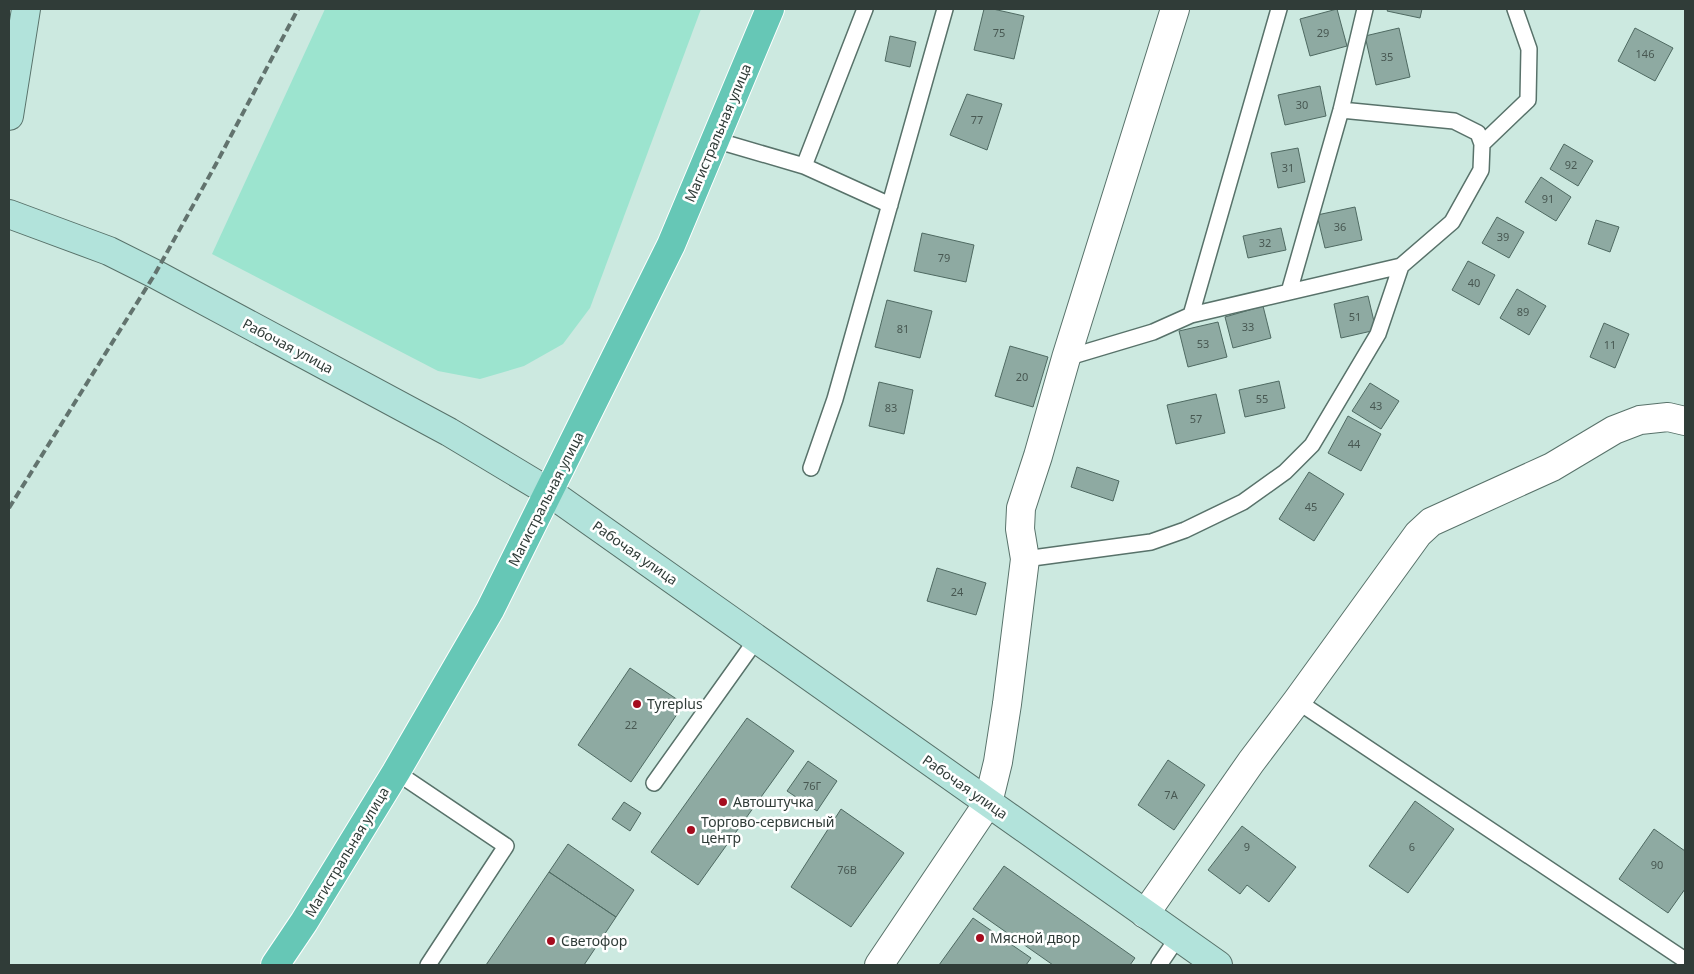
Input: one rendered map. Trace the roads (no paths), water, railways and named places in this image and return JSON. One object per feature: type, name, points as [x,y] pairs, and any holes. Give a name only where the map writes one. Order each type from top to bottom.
[{"type":"main road","name":"Магистральная улица","points":[[275,965],[304,922],[396,772],[490,610],[671,246],[770,9]]},
{"type":"street","points":[[9,116],[26,9]]},
{"type":"street","points":[[879,965],[988,803],[998,762],[1007,704],[1025,559],[1020,529],[1021,508],[1175,9]]},
{"type":"street","name":"Рабочая улица","points":[[9,214],[109,251],[155,274],[449,432],[549,492],[1218,965]]},
{"type":"street","points":[[1145,914],[1251,762],[1418,534],[1431,522],[1552,467],[1614,430],[1640,420],[1668,417],[1685,421]]},
{"type":"lane","points":[[804,166],[865,9]]},
{"type":"lane","points":[[811,468],[835,399],[946,9]]},
{"type":"lane","points":[[1191,315],[1279,9]]},
{"type":"lane","points":[[1288,292],[1341,110],[1365,9]]},
{"type":"lane","points":[[1482,144],[1528,100],[1529,49],[1515,9]]},
{"type":"lane","points":[[1066,358],[1153,332],[1191,315],[1400,266],[1452,222],[1481,170],[1482,144],[1478,133],[1454,120],[1341,110]]},
{"type":"lane","points":[[715,140],[804,166],[890,205]]},
{"type":"lane","points":[[1025,559],[1151,542],[1185,530],[1243,502],[1285,472],[1312,445],[1378,334],[1400,266]]},
{"type":"lane","points":[[654,783],[756,640]]},
{"type":"lane","points":[[1297,701],[1685,960]]},
{"type":"lane","points":[[396,772],[506,846],[428,965]]},
{"type":"lane","points":[[1159,965],[1178,937]]},
{"type":"railway","points":[[9,508],[155,274],[298,9]]},
{"type":"place","name":"Tyreplus","points":[[637,704]]},
{"type":"place","name":"Автоштучка","points":[[723,802]]},
{"type":"place","name":"Торгово-сервисный центр","points":[[691,830]]},
{"type":"place","name":"Мясной двор","points":[[980,938]]},
{"type":"place","name":"Светофор","points":[[551,941]]}]
